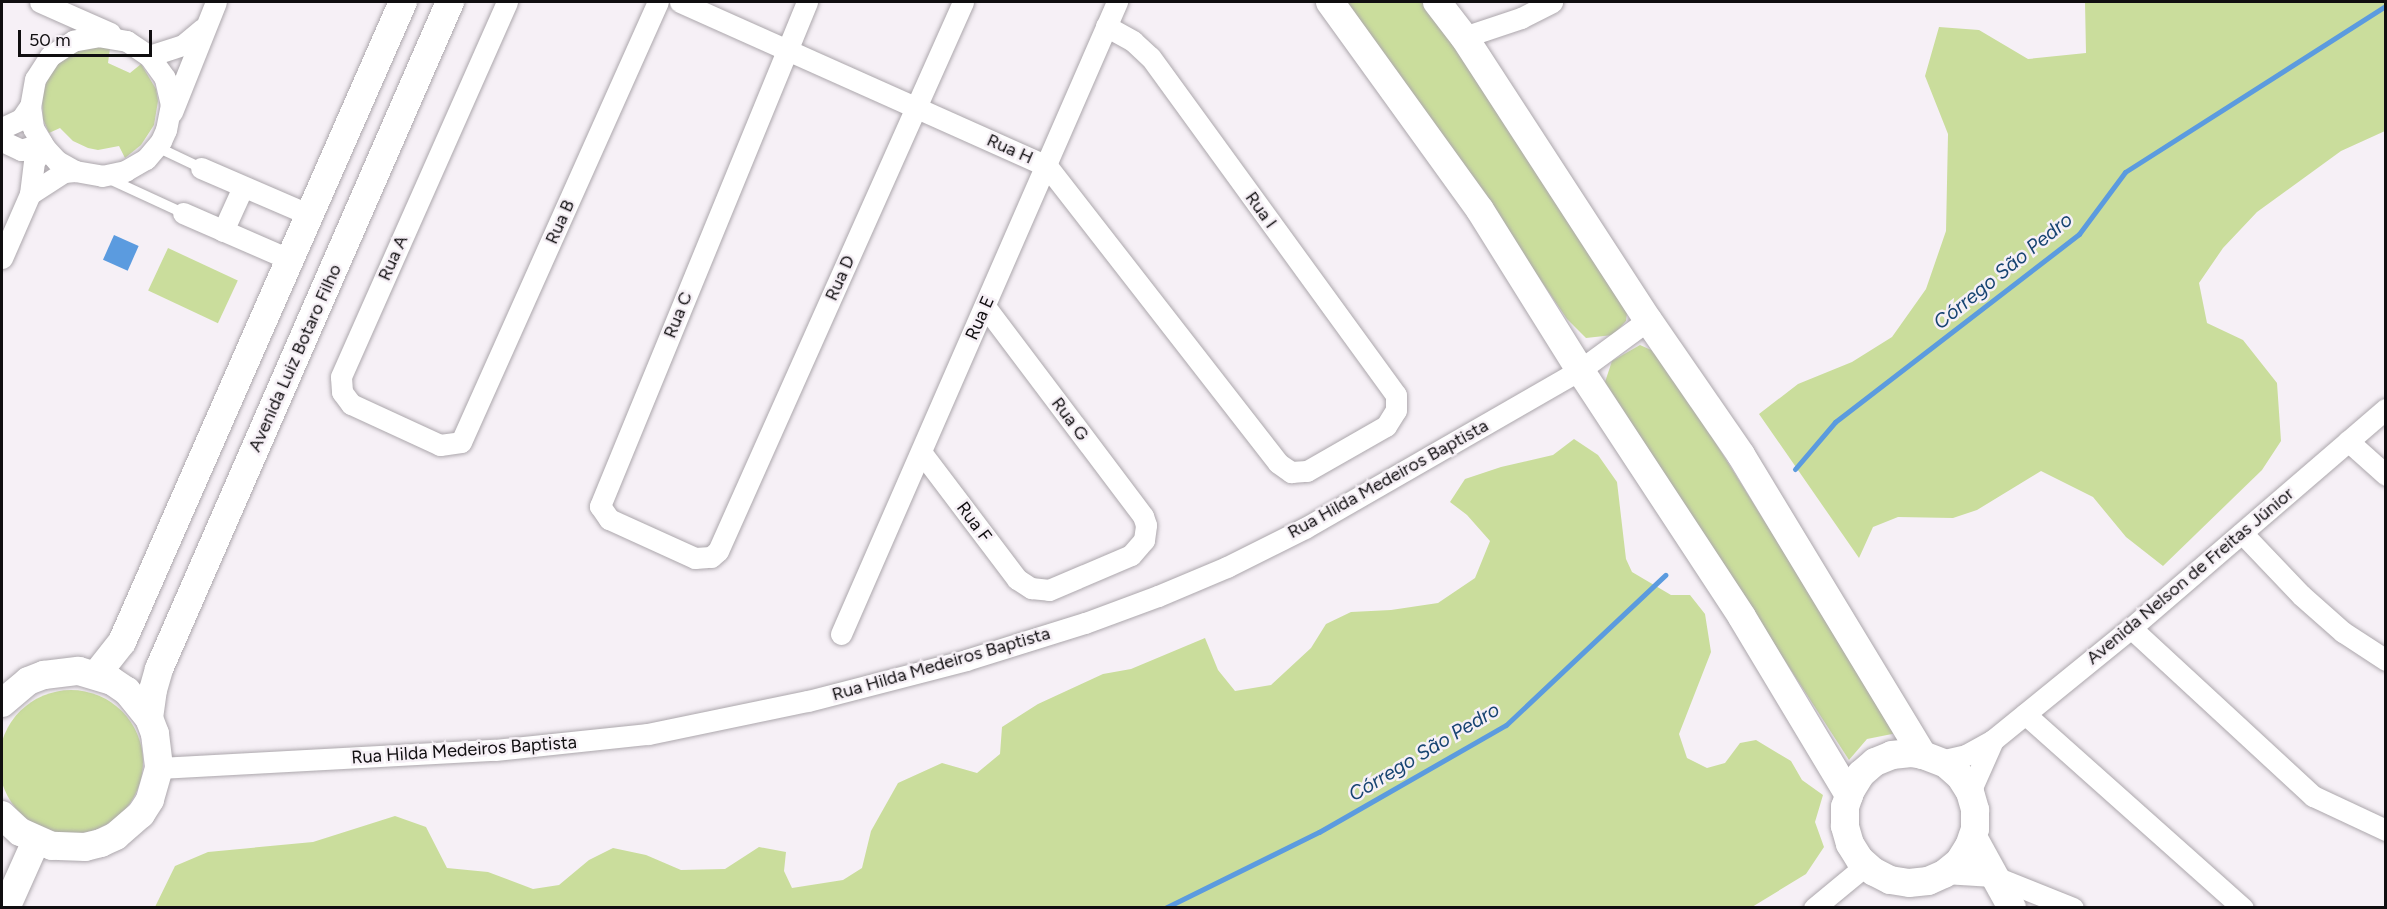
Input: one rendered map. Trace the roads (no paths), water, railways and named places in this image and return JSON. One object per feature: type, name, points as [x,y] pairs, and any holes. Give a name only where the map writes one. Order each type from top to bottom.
[{"type":"main road","points":[[96,675],[122,642],[403,2]]},
{"type":"main road","name":"Avenida Luiz Botaro Filho","points":[[149,718],[159,669],[450,2]]},
{"type":"main road","points":[[1330,2],[1480,210],[1580,370],[1716,579],[1849,795]]},
{"type":"main road","points":[[1437,2],[1464,37],[1648,321],[1741,455],[1932,758]]},
{"type":"main road","points":[[278,289],[317,306]]},
{"type":"main road","points":[[2,703],[28,681],[44,675],[78,672],[96,675],[126,691],[149,718],[157,742],[159,768],[150,800],[130,826],[101,843],[77,848],[52,846],[36,841],[20,832],[2,815]]},
{"type":"main road","points":[[1911,753],[1932,758],[1960,776],[1970,792],[1975,810],[1972,837],[1959,862],[1928,881],[1909,883],[1896,881],[1874,872],[1850,844],[1845,826],[1845,807],[1861,774],[1875,762],[1892,755],[1911,753]]},
{"type":"main road","points":[[1972,837],[2012,908]]},
{"type":"main road","points":[[6,908],[36,841]]},
{"type":"main road","points":[[1896,881],[1909,908]]},
{"type":"street","points":[[40,2],[127,41],[150,56],[165,78],[171,105],[169,118]]},
{"type":"street","points":[[40,2],[50,11],[59,27],[61,47]]},
{"type":"street","points":[[30,194],[64,172],[75,171],[102,176],[136,166],[157,147],[216,2]]},
{"type":"street","name":"Rua A","points":[[461,442],[451,446],[434,444],[356,407],[342,392],[341,377],[507,2]]},
{"type":"street","name":"Rua B","points":[[461,442],[658,2]]},
{"type":"street","name":"Rua H","points":[[680,2],[1047,166],[1278,463],[1291,472]]},
{"type":"street","name":"Rua C","points":[[716,555],[701,558],[690,556],[609,519],[600,506],[807,2]]},
{"type":"street","name":"Rua D","points":[[716,555],[963,2]]},
{"type":"street","name":"Rua E","points":[[841,634],[1118,2]]},
{"type":"street","points":[[1464,37],[1521,18],[1552,2]]},
{"type":"street","points":[[150,56],[183,45],[206,24]]},
{"type":"street","name":"Rua I","points":[[1106,26],[1133,41],[1150,57],[1396,395],[1396,410],[1386,426],[1307,471],[1291,472]]},
{"type":"street","points":[[75,171],[57,161],[43,146],[33,128],[30,106],[35,79],[50,56],[61,47],[86,37],[100,36],[127,41]]},
{"type":"street","points":[[2,128],[21,119],[30,106]]},
{"type":"street","points":[[2,141],[21,150],[43,146]]},
{"type":"street","points":[[2,258],[30,194],[34,161],[43,146]]},
{"type":"street","points":[[201,168],[310,215]]},
{"type":"street","points":[[223,231],[243,187]]},
{"type":"street","points":[[183,213],[291,260]]},
{"type":"street","name":"Rua G","points":[[985,306],[1143,516],[1145,536],[1142,545],[1131,555],[1048,590],[1031,588]]},
{"type":"street","name":"Rua Hilda Medeiros Baptista","points":[[159,768],[495,750],[648,734],[808,701],[966,660],[1085,623],[1227,567],[1305,528],[1580,370],[1648,321]]},
{"type":"street","name":"Avenida Nelson de Freitas Júnior","points":[[1932,758],[1966,755],[1993,740],[2131,628],[2385,409]]},
{"type":"street","points":[[2348,441],[2385,475]]},
{"type":"street","name":"Rua F","points":[[921,452],[1017,579],[1031,588]]},
{"type":"street","points":[[2242,532],[2301,595],[2343,632],[2385,660]]},
{"type":"street","points":[[2131,628],[2313,796],[2385,830]]},
{"type":"street","points":[[2025,714],[2243,908]]},
{"type":"street","name":"Avenida Nelson de Freitas Júnior","points":[[1970,792],[1993,740]]},
{"type":"street","points":[[1814,908],[1866,865]]},
{"type":"street","points":[[1944,873],[1993,876],[2073,908]]},
{"type":"lane","points":[[157,147],[201,168]]},
{"type":"lane","points":[[102,176],[183,213]]},
{"type":"water","points":[[114,235],[139,246],[128,271],[103,260]]},
{"type":"waterway","name":"Córrego São Pedro","points":[[1795,469],[1835,422],[2079,234],[2125,172],[2386,6]]},
{"type":"waterway","name":"Córrego São Pedro","points":[[1165,908],[1319,832],[1506,725],[1665,575]]}]
